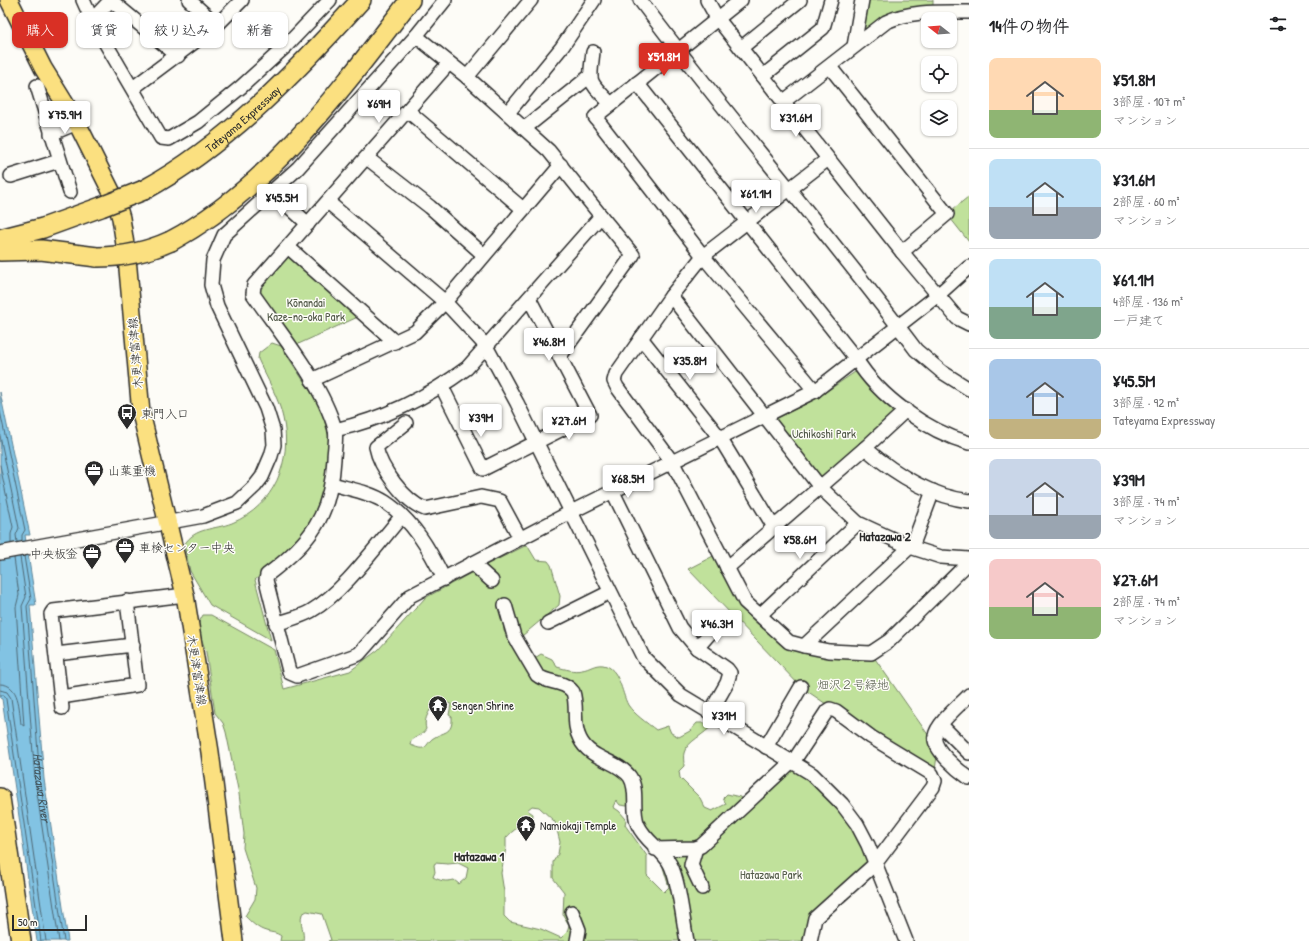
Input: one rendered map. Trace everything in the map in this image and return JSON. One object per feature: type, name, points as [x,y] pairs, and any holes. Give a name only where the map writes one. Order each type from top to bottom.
[{"type":"highway","name":"Tateyama Expressway","points":[[0,239],[43,228],[144,190],[187,164],[221,138],[271,93],[361,0]]},
{"type":"highway","points":[[0,251],[41,250],[97,257],[130,255],[149,250],[171,241],[220,209],[278,158],[316,119],[410,0]]},
{"type":"highway","points":[[0,798],[20,941]]},
{"type":"main road","name":"木更津富津線","points":[[9,0],[43,68],[77,122],[116,201],[121,218],[127,258],[142,413],[185,594],[210,752],[234,941]]},
{"type":"street","points":[[83,0],[88,12]]},
{"type":"street","points":[[189,0],[203,12]]},
{"type":"street","points":[[224,17],[242,0]]},
{"type":"street","points":[[109,48],[161,138],[169,139],[198,122],[241,88],[286,46],[330,0]]},
{"type":"street","points":[[0,553],[204,516],[237,503],[256,486],[271,456],[274,445],[270,421],[217,306],[212,285],[212,270],[217,248],[224,235],[298,168],[416,36],[446,0]]},
{"type":"street","points":[[467,77],[531,0]]},
{"type":"street","points":[[508,113],[562,47],[594,0]]},
{"type":"street","points":[[640,0],[678,50],[790,188],[916,350],[942,372],[969,389]]},
{"type":"street","points":[[707,0],[717,18],[902,252],[957,318],[969,324]]},
{"type":"street","points":[[741,0],[595,117],[703,256],[815,391]]},
{"type":"street","points":[[741,48],[800,0]]},
{"type":"street","points":[[763,76],[824,28],[831,0]]},
{"type":"street","points":[[854,46],[862,0]]},
{"type":"street","points":[[100,12],[109,2],[114,3],[125,12]]},
{"type":"street","points":[[783,102],[886,22],[897,17],[918,13],[969,12]]},
{"type":"street","points":[[132,18],[178,56]]},
{"type":"street","points":[[416,36],[467,77],[549,150],[633,255],[560,356]]},
{"type":"street","points":[[133,88],[188,48]]},
{"type":"street","points":[[593,52],[590,76],[593,85],[611,104]]},
{"type":"street","points":[[449,63],[254,285],[253,294],[312,380],[328,410],[335,430],[332,484],[325,509],[308,538],[297,550],[267,575],[266,586],[288,671],[297,676],[359,654],[410,596],[571,512],[673,463],[815,391],[938,295],[969,267]]},
{"type":"street","points":[[830,67],[948,214],[902,252]]},
{"type":"street","points":[[525,128],[590,76]]},
{"type":"street","points":[[637,83],[856,359],[869,378],[906,410],[925,424],[969,443]]},
{"type":"street","points":[[37,86],[59,161],[70,192]]},
{"type":"street","points":[[408,111],[523,209]]},
{"type":"street","points":[[51,134],[77,122]]},
{"type":"street","points":[[367,158],[430,207],[484,255]]},
{"type":"street","points":[[828,159],[703,256],[671,296],[641,338],[616,374],[614,381],[673,463],[745,602],[789,642],[830,651],[871,653],[889,641],[969,562]]},
{"type":"street","points":[[11,176],[59,161]]},
{"type":"street","points":[[312,380],[415,332],[445,302],[561,164]]},
{"type":"street","points":[[273,192],[308,224]]},
{"type":"street","points":[[328,202],[445,302],[486,346],[517,403],[643,657],[681,695],[812,774],[842,804],[857,824],[868,845],[906,941]]},
{"type":"street","points":[[335,430],[378,417],[421,399],[442,387],[467,368],[601,216]]},
{"type":"street","points":[[288,247],[395,342]]},
{"type":"street","points":[[671,296],[820,487],[858,523],[911,547],[941,557],[969,559]]},
{"type":"street","points":[[442,387],[483,469],[590,416],[529,298]]},
{"type":"street","points":[[641,338],[720,438],[774,527]]},
{"type":"street","points":[[727,568],[865,448],[906,410]]},
{"type":"street","points":[[406,424],[376,447],[388,475],[395,484],[425,509],[481,497],[500,501],[520,538]]},
{"type":"street","points":[[865,448],[889,468],[933,491],[969,501]]},
{"type":"street","points":[[332,484],[384,501],[402,516],[427,544],[444,579]]},
{"type":"street","points":[[804,646],[911,547],[933,491]]},
{"type":"street","points":[[613,492],[680,628],[697,648],[727,669],[730,673],[727,683],[710,713]]},
{"type":"street","points":[[276,624],[310,612],[325,601],[348,579],[402,516]]},
{"type":"street","points":[[760,615],[858,523]]},
{"type":"street","points":[[472,563],[492,581]]},
{"type":"street","points":[[548,623],[610,592]]},
{"type":"street","points":[[127,601],[138,683],[137,686],[61,702],[51,614],[53,610],[127,601],[185,594]]},
{"type":"street","points":[[505,605],[514,636],[537,675],[541,678],[565,685],[573,692],[576,729],[580,740],[587,749],[601,759],[625,772],[631,778],[637,824],[644,836],[655,849],[664,856],[674,871],[687,941]]},
{"type":"street","points":[[697,648],[719,623]]},
{"type":"street","points":[[56,654],[133,644]]},
{"type":"street","points":[[766,747],[801,687]]},
{"type":"street","points":[[969,695],[941,725],[935,736],[938,749],[969,778]]},
{"type":"street","points":[[655,849],[696,848],[707,841],[792,762],[827,711],[836,711],[871,736],[932,774],[935,781],[933,787],[875,864],[816,918],[810,941]]},
{"type":"street","points":[[941,725],[968,750]]},
{"type":"street","points":[[696,848],[691,865],[702,888]]},
{"type":"street","points":[[572,912],[579,930],[577,941]]},
{"type":"green space","points":[[866,0],[933,0],[933,7],[864,33],[861,31]]},
{"type":"green space","points":[[968,197],[969,198],[969,242],[947,214]]},
{"type":"green space","name":"Kōnandai Kaze-no-oka Park","points":[[289,256],[360,316],[294,346],[258,290],[258,286],[281,260]]},
{"type":"green space","points":[[272,343],[281,346],[316,400],[324,419],[330,442],[330,464],[321,506],[298,544],[255,580],[271,640],[210,605],[190,571],[184,545],[188,539],[199,532],[232,523],[247,515],[269,494],[277,480],[282,466],[285,450],[283,418],[275,395],[258,359],[259,353]]},
{"type":"green space","name":"Uchikoshi Park","points":[[855,372],[893,411],[892,417],[823,480],[770,422],[817,398]]},
{"type":"green space","name":"Hatazawa Park","points":[[527,545],[536,560],[548,561],[551,565],[560,596],[559,605],[522,636],[516,635],[503,620],[504,631],[524,665],[541,654],[552,659],[557,667],[570,670],[579,671],[597,665],[603,665],[609,667],[617,676],[628,705],[656,730],[668,726],[671,733],[679,737],[690,731],[697,723],[710,723],[712,725],[688,745],[684,753],[684,766],[679,771],[680,778],[700,798],[705,808],[712,811],[726,804],[723,798],[727,794],[740,797],[742,801],[791,762],[848,813],[875,864],[834,906],[831,914],[812,927],[811,941],[328,941],[331,940],[322,914],[307,911],[302,914],[301,918],[303,941],[280,941],[281,936],[276,933],[260,929],[245,916],[255,899],[256,888],[243,848],[244,834],[239,794],[226,732],[223,723],[215,713],[206,652],[197,626],[203,615],[211,615],[274,650],[284,689],[350,671],[378,650],[425,598],[482,567]],"holes":[[[440,701],[451,704],[449,715],[452,717],[452,723],[449,730],[436,736],[423,748],[410,745],[411,741],[421,735],[426,729],[425,722],[427,715],[430,710],[434,710]],[[616,800],[620,805],[627,806],[632,809],[661,846],[661,861],[669,887],[664,892],[647,875],[647,856],[625,825],[626,819],[613,807]],[[532,806],[539,807],[555,822],[560,842],[558,854],[553,862],[553,878],[564,892],[563,915],[569,925],[567,932],[561,938],[541,929],[510,922],[504,916],[504,892],[501,873],[506,848],[506,838],[511,832],[524,825],[532,823],[533,814],[527,810]],[[435,863],[458,863],[468,868],[466,878],[459,884],[454,880],[446,881],[433,877],[435,872]]]},
{"type":"green space","name":"畑沢２号緑地","points":[[719,553],[745,602],[804,646],[871,653],[938,749],[934,777],[801,687],[688,569]]},
{"type":"water","name":"Hatazawa River","points":[[0,392],[30,535],[25,535],[36,605],[30,605],[44,779],[68,941],[37,941],[2,699],[0,698]]},
{"type":"place","name":"東門入口","points":[[127,430]]},
{"type":"place","name":"山葉重機","points":[[94,487]]},
{"type":"place","name":"車検センター中央","points":[[125,564]]},
{"type":"place","name":"中央板金","points":[[92,570]]},
{"type":"place","name":"Sengen Shrine","points":[[438,722]]},
{"type":"place","name":"Namiokaji Temple","points":[[526,842]]},
{"type":"district","name":"Hatazawa 2","points":[[885,536]]},
{"type":"district","name":"Hatazawa 1","points":[[479,856]]}]
